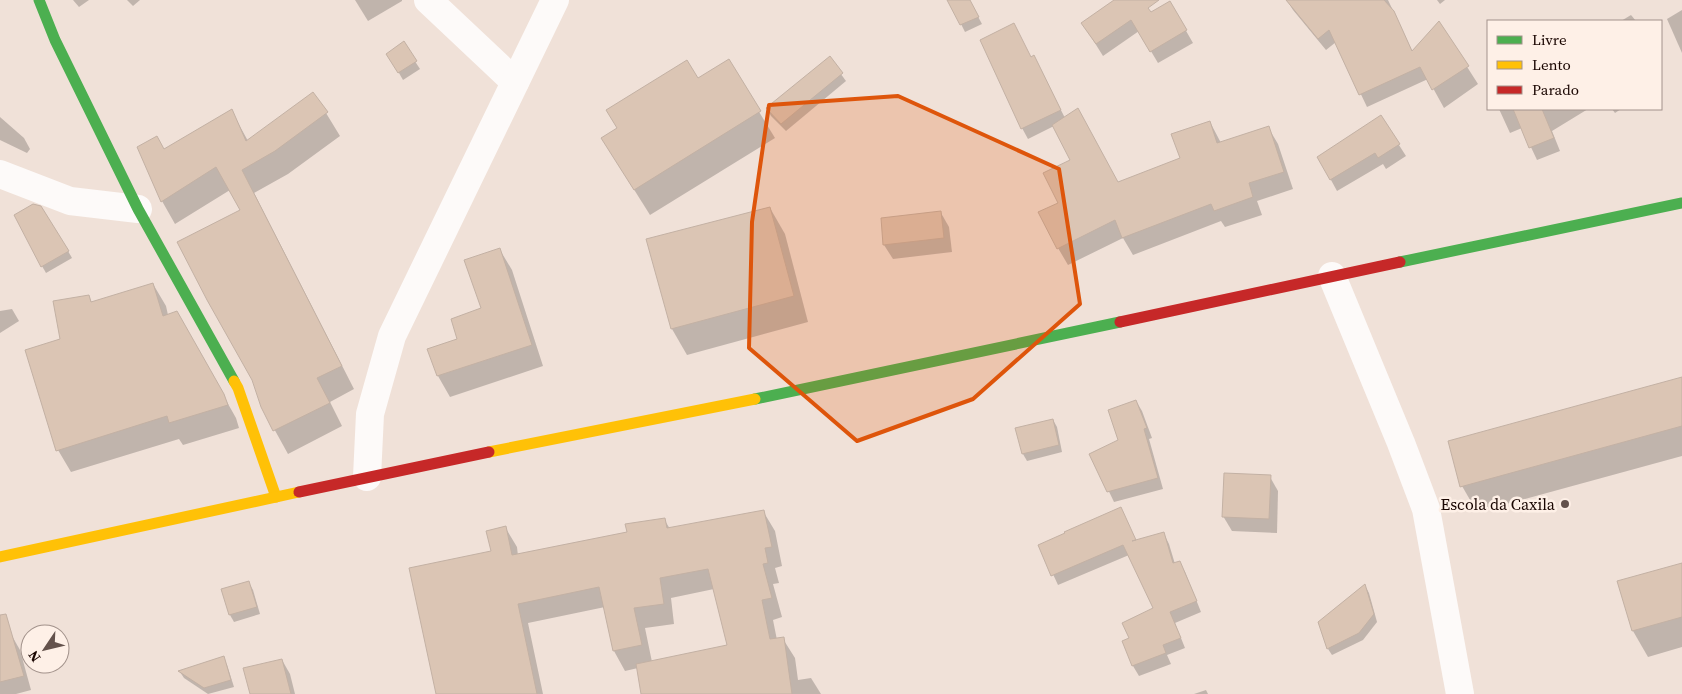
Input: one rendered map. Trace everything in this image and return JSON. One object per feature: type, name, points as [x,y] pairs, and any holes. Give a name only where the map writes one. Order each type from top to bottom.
[{"type":"main road","points":[[39,0],[55,40],[138,210],[238,388],[276,497]]},
{"type":"main road","points":[[0,557],[367,477],[893,371],[1332,276],[1682,204]]},
{"type":"street","points":[[428,0],[515,82]]},
{"type":"street","points":[[367,477],[370,414],[392,336],[555,0]]},
{"type":"street","points":[[0,174],[70,201],[138,210]]},
{"type":"street","points":[[1332,276],[1401,443],[1426,509],[1460,694]]},
{"type":"highlighted area","points":[[898,96],[1059,169],[1080,304],[973,399],[857,441],[749,348],[752,222],[769,105]]},
{"type":"building","points":[[947,0],[970,0],[979,17],[960,25]]},
{"type":"building","points":[[1114,0],[1159,0],[1148,8],[1151,12],[1170,1],[1187,30],[1150,52],[1131,20],[1096,44],[1081,23]]},
{"type":"building","points":[[1286,0],[1384,0],[1394,11],[1412,51],[1439,21],[1469,66],[1432,90],[1420,67],[1359,95],[1329,30],[1318,39]]},
{"type":"building","points":[[1014,23],[1031,57],[1034,55],[1061,110],[1021,129],[980,40]]},
{"type":"building","points":[[404,41],[417,61],[398,73],[386,54]]},
{"type":"building","points":[[830,56],[843,73],[781,124],[766,108]]},
{"type":"building","points":[[729,59],[761,111],[634,190],[601,138],[617,128],[606,110],[687,60],[698,78]]},
{"type":"building","points":[[313,92],[328,112],[275,151],[242,170],[342,366],[317,378],[330,403],[273,431],[261,407],[252,380],[177,242],[240,210],[216,167],[161,202],[137,147],[157,136],[164,149],[232,109],[246,141]]},
{"type":"building","points":[[1078,108],[1118,182],[1180,158],[1171,134],[1210,121],[1217,143],[1269,126],[1284,172],[1249,183],[1253,197],[1214,211],[1211,204],[1122,238],[1115,220],[1057,249],[1038,212],[1058,203],[1043,173],[1070,160],[1052,125]]},
{"type":"building","points":[[1513,110],[1542,110],[1554,138],[1529,148]]},
{"type":"building","points":[[1381,115],[1400,144],[1378,158],[1375,153],[1330,180],[1317,157]]},
{"type":"building","points":[[33,204],[41,206],[69,251],[41,267],[14,215]]},
{"type":"building","points":[[770,207],[794,296],[671,329],[646,239]]},
{"type":"building","points":[[941,211],[944,238],[883,245],[881,218]]},
{"type":"building","points":[[500,248],[532,345],[437,376],[427,349],[457,339],[451,319],[481,308],[464,260]]},
{"type":"building","points":[[153,283],[163,316],[177,311],[224,394],[228,405],[169,423],[167,416],[56,451],[25,350],[60,339],[53,301],[89,295],[91,302]]},
{"type":"building","points":[[1682,377],[1682,426],[1460,487],[1448,441]]},
{"type":"building","points":[[1136,400],[1147,428],[1144,429],[1158,478],[1107,492],[1089,454],[1118,440],[1108,410]]},
{"type":"building","points":[[1053,419],[1059,445],[1022,454],[1015,428]]},
{"type":"building","points":[[1224,473],[1271,475],[1269,519],[1222,517]]},
{"type":"building","points":[[1121,507],[1136,540],[1164,532],[1173,563],[1180,561],[1197,601],[1170,612],[1181,638],[1163,645],[1166,653],[1132,666],[1122,641],[1129,638],[1122,623],[1153,608],[1123,545],[1051,576],[1038,545]]},
{"type":"building","points":[[764,510],[772,547],[765,548],[768,563],[763,564],[772,598],[762,600],[770,639],[784,637],[792,694],[641,694],[636,664],[727,645],[708,569],[660,578],[664,604],[634,608],[642,645],[613,651],[599,587],[518,604],[537,694],[436,694],[409,568],[491,551],[486,531],[506,526],[512,555],[627,532],[625,524],[665,518],[667,528]]},
{"type":"building","points":[[1682,563],[1682,617],[1632,631],[1617,581]]},
{"type":"building","points":[[249,581],[257,607],[229,615],[221,589]]},
{"type":"building","points":[[1365,584],[1374,614],[1359,633],[1327,649],[1318,622]]},
{"type":"building","points":[[6,614],[20,662],[20,674],[23,674],[24,676],[0,682],[0,615]]},
{"type":"building","points":[[224,656],[231,680],[204,688],[178,671]]},
{"type":"building","points":[[282,659],[291,694],[250,694],[243,668]]},
{"type":"traffic: fast","points":[[39,0],[55,40],[138,209],[234,381]]},
{"type":"traffic: fast","points":[[1400,262],[1682,203]]},
{"type":"traffic: fast","points":[[755,399],[1120,322]]},
{"type":"traffic: slow","points":[[234,381],[276,497]]},
{"type":"traffic: slow","points":[[489,452],[755,399]]},
{"type":"traffic: slow","points":[[0,557],[299,492]]},
{"type":"traffic: jam","points":[[1120,322],[1400,262]]},
{"type":"traffic: jam","points":[[299,492],[489,452]]},
{"type":"place","name":"Escola da Caxila","points":[[1565,504]]}]
